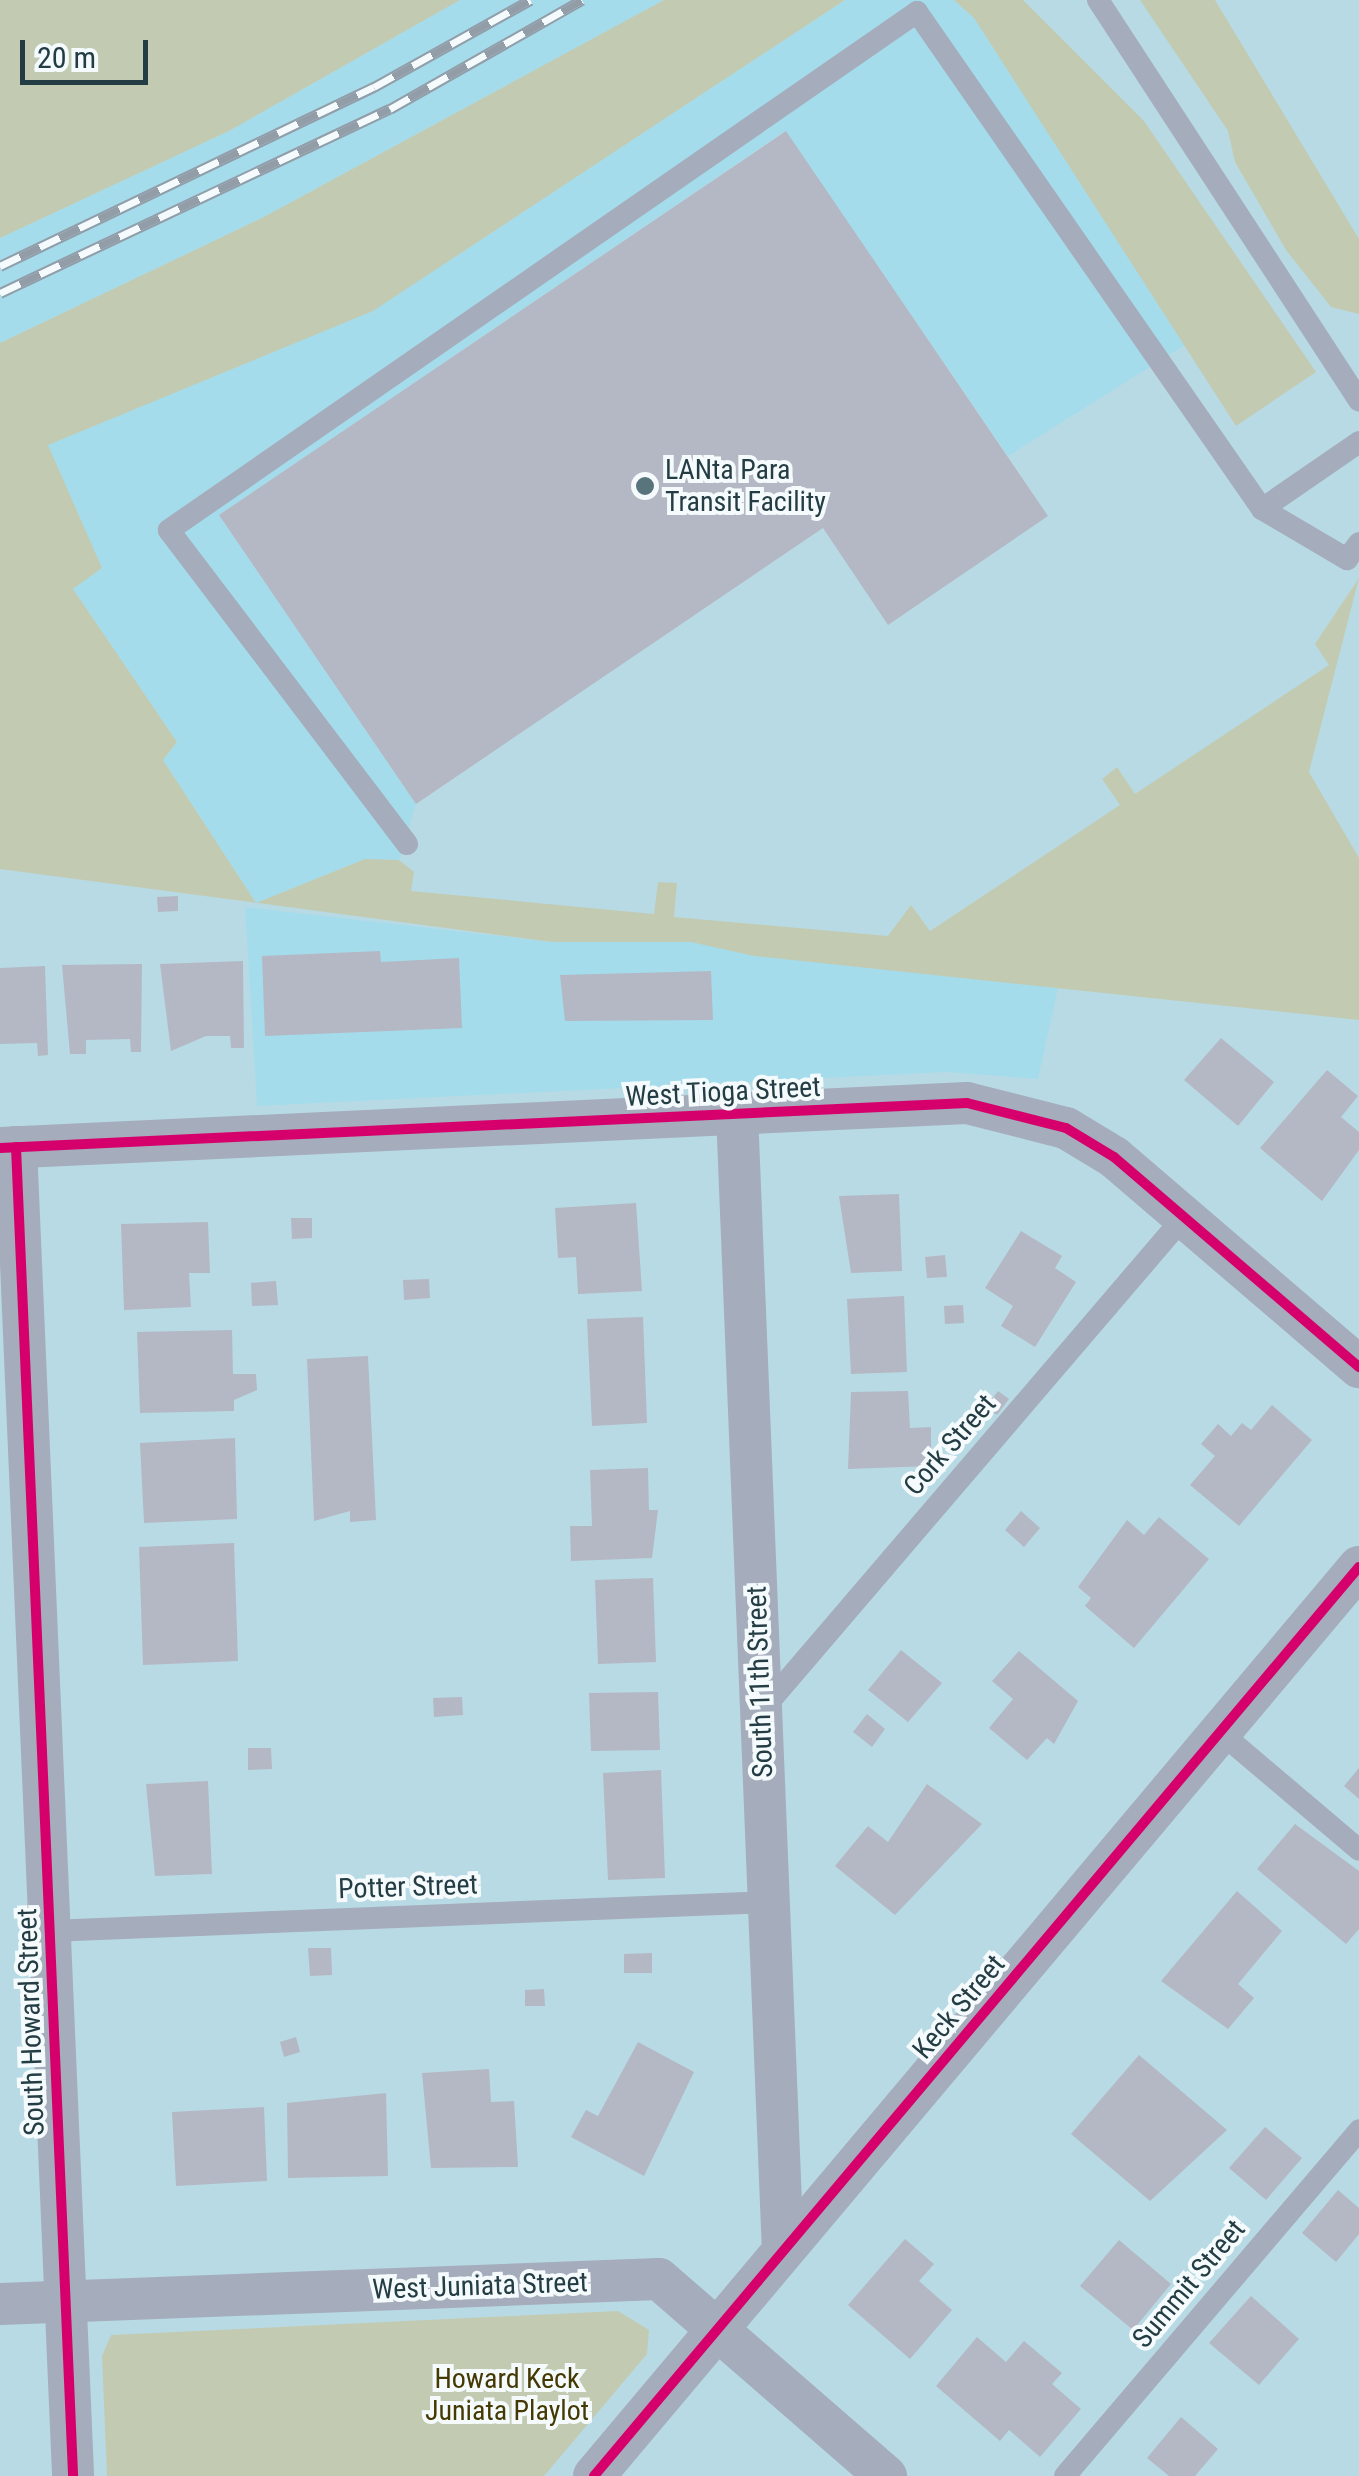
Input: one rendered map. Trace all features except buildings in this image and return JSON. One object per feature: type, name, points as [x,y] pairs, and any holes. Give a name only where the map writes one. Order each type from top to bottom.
[{"type":"street","name":"West Tioga Street","points":[[8,1148],[966,1103],[1022,1112],[1114,1157],[1359,1367]]},
{"type":"street","name":"South 11th Street","points":[[736,1113],[783,2251]]},
{"type":"street","name":"South Howard Street","points":[[8,1148],[74,2476]]},
{"type":"street","name":"Keck Street","points":[[594,2476],[1359,1567]]},
{"type":"street","name":"West Juniata Street","points":[[0,2304],[659,2279],[886,2476]]},
{"type":"lane","points":[[1098,0],[1359,400]]},
{"type":"lane","points":[[406,844],[169,530],[918,12],[1262,509],[1353,551]]},
{"type":"lane","points":[[1262,509],[1359,442]]},
{"type":"lane","name":"Cork Street","points":[[761,1712],[1184,1217]]},
{"type":"lane","points":[[1220,1732],[1359,1850]]},
{"type":"lane","name":"Potter Street","points":[[49,1931],[769,1902]]},
{"type":"lane","name":"Summit Street","points":[[1065,2476],[1359,2130]]},
{"type":"shaded area","points":[[460,0],[664,0],[262,218],[0,343],[0,238],[229,131]]},
{"type":"shaded area","points":[[845,0],[954,0],[974,17],[1188,343],[1008,456],[785,131],[219,515],[416,804],[399,860],[365,859],[256,903],[163,760],[177,742],[73,589],[47,445],[373,310]]},
{"type":"shaded area","points":[[245,907],[552,942],[691,942],[1058,988],[1038,1079],[947,1072],[257,1106]]},
{"type":"green space","points":[[0,0],[460,0],[229,131],[0,238]]},
{"type":"green space","points":[[664,0],[845,0],[373,311],[48,445],[102,568],[73,589],[177,742],[163,760],[256,903],[0,869],[0,343],[262,218]]},
{"type":"green space","points":[[954,0],[1023,0],[1144,121],[1316,372],[1236,426],[974,18]]},
{"type":"green space","points":[[1140,0],[1215,0],[1359,239],[1359,314],[1331,307],[1286,250],[1235,162],[1228,131]]},
{"type":"green space","points":[[1359,578],[1309,772],[1359,858],[1359,1020],[754,956],[691,942],[552,942],[256,903],[365,859],[399,860],[414,872],[411,891],[654,914],[658,882],[677,883],[674,917],[888,936],[911,905],[930,931],[1120,805],[1102,779],[1117,767],[1135,794],[1329,665],[1315,644]]},
{"type":"green space","name":"Howard Keck Juniata Playlot","points":[[618,2311],[649,2330],[647,2354],[544,2476],[107,2476],[102,2356],[111,2335]]},
{"type":"railway","points":[[0,266],[374,87],[530,0]]},
{"type":"railway","points":[[0,293],[390,109],[582,0]]},
{"type":"cycle path","points":[[0,1148],[967,1103],[1066,1128],[1114,1157],[1359,1367]]},
{"type":"cycle path","points":[[16,1147],[73,2476]]},
{"type":"cycle path","points":[[594,2476],[1359,1567]]},
{"type":"place","name":"LANta Para Transit Facility","points":[[645,486]]}]
